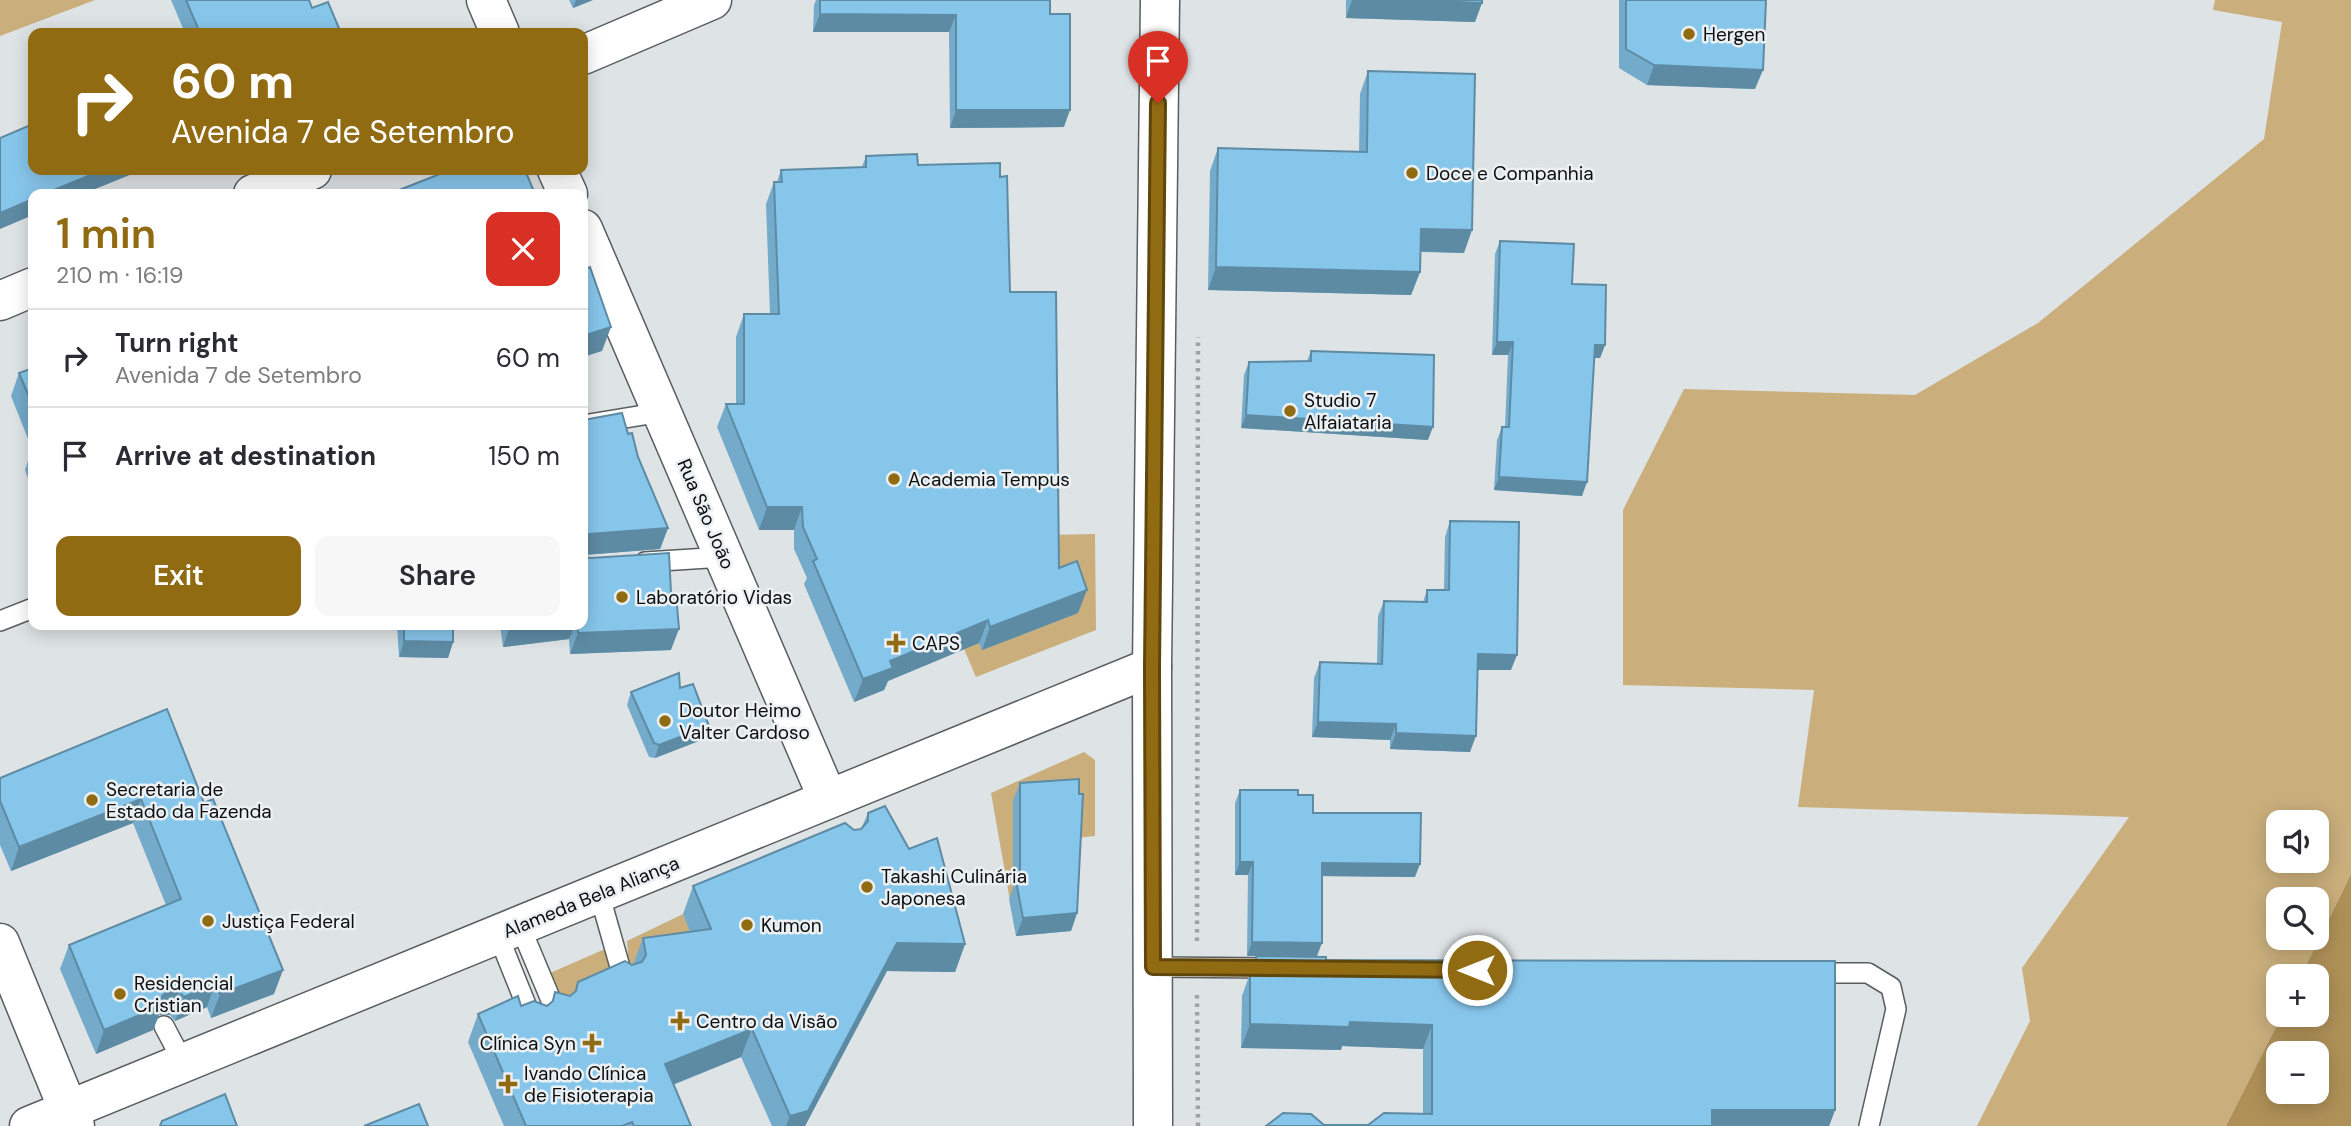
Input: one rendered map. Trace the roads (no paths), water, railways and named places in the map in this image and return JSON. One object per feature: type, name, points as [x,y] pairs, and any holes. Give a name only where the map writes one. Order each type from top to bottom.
[{"type":"street","points":[[486,0],[498,28]]},
{"type":"street","points":[[588,53],[712,0]]},
{"type":"street","points":[[1153,1126],[1152,667],[1160,0]]},
{"type":"street","points":[[265,189],[300,175]]},
{"type":"street","name":"Rua São João","points":[[588,241],[831,806]]},
{"type":"street","points":[[0,301],[28,289]]},
{"type":"street","name":"Alameda Bela Aliança","points":[[29,1126],[72,1118],[184,1064],[599,893],[831,806],[1152,667]]},
{"type":"street","points":[[0,943],[72,1118]]},
{"type":"lane","points":[[588,424],[662,412]]},
{"type":"lane","points":[[621,564],[724,557]]},
{"type":"lane","points":[[0,621],[28,610]]},
{"type":"lane","points":[[599,893],[624,981]]},
{"type":"lane","points":[[509,930],[556,1012]]},
{"type":"lane","points":[[509,930],[533,1022]]},
{"type":"lane","points":[[1153,967],[1295,968]]},
{"type":"lane","points":[[1784,972],[1868,973],[1891,987],[1896,1009],[1868,1126]]},
{"type":"lane","points":[[164,1026],[184,1064]]},
{"type":"place","name":"Hergen","points":[[1689,34]]},
{"type":"place","name":"Doce e Companhia","points":[[1412,173]]},
{"type":"place","name":"Studio 7 Alfaiataria","points":[[1290,411]]},
{"type":"place","name":"Academia Tempus","points":[[894,479]]},
{"type":"place","name":"Laboratório Vidas","points":[[622,597]]},
{"type":"place","name":"CAPS","points":[[896,643]]},
{"type":"place","name":"Doutor Heimo Valter Cardoso","points":[[665,721]]},
{"type":"place","name":"Secretaria de Estado da Fazenda","points":[[92,800]]},
{"type":"place","name":"Takashi Culinária Japonesa","points":[[867,887]]},
{"type":"place","name":"Justiça Federal","points":[[208,921]]},
{"type":"place","name":"Kumon","points":[[747,925]]},
{"type":"place","name":"Residencial Cristian","points":[[120,994]]},
{"type":"place","name":"Centro da Visão","points":[[680,1021]]},
{"type":"place","name":"Clínica Syn","points":[[592,1043]]},
{"type":"place","name":"Ivando Clínica de Fisioterapia","points":[[508,1084]]}]
